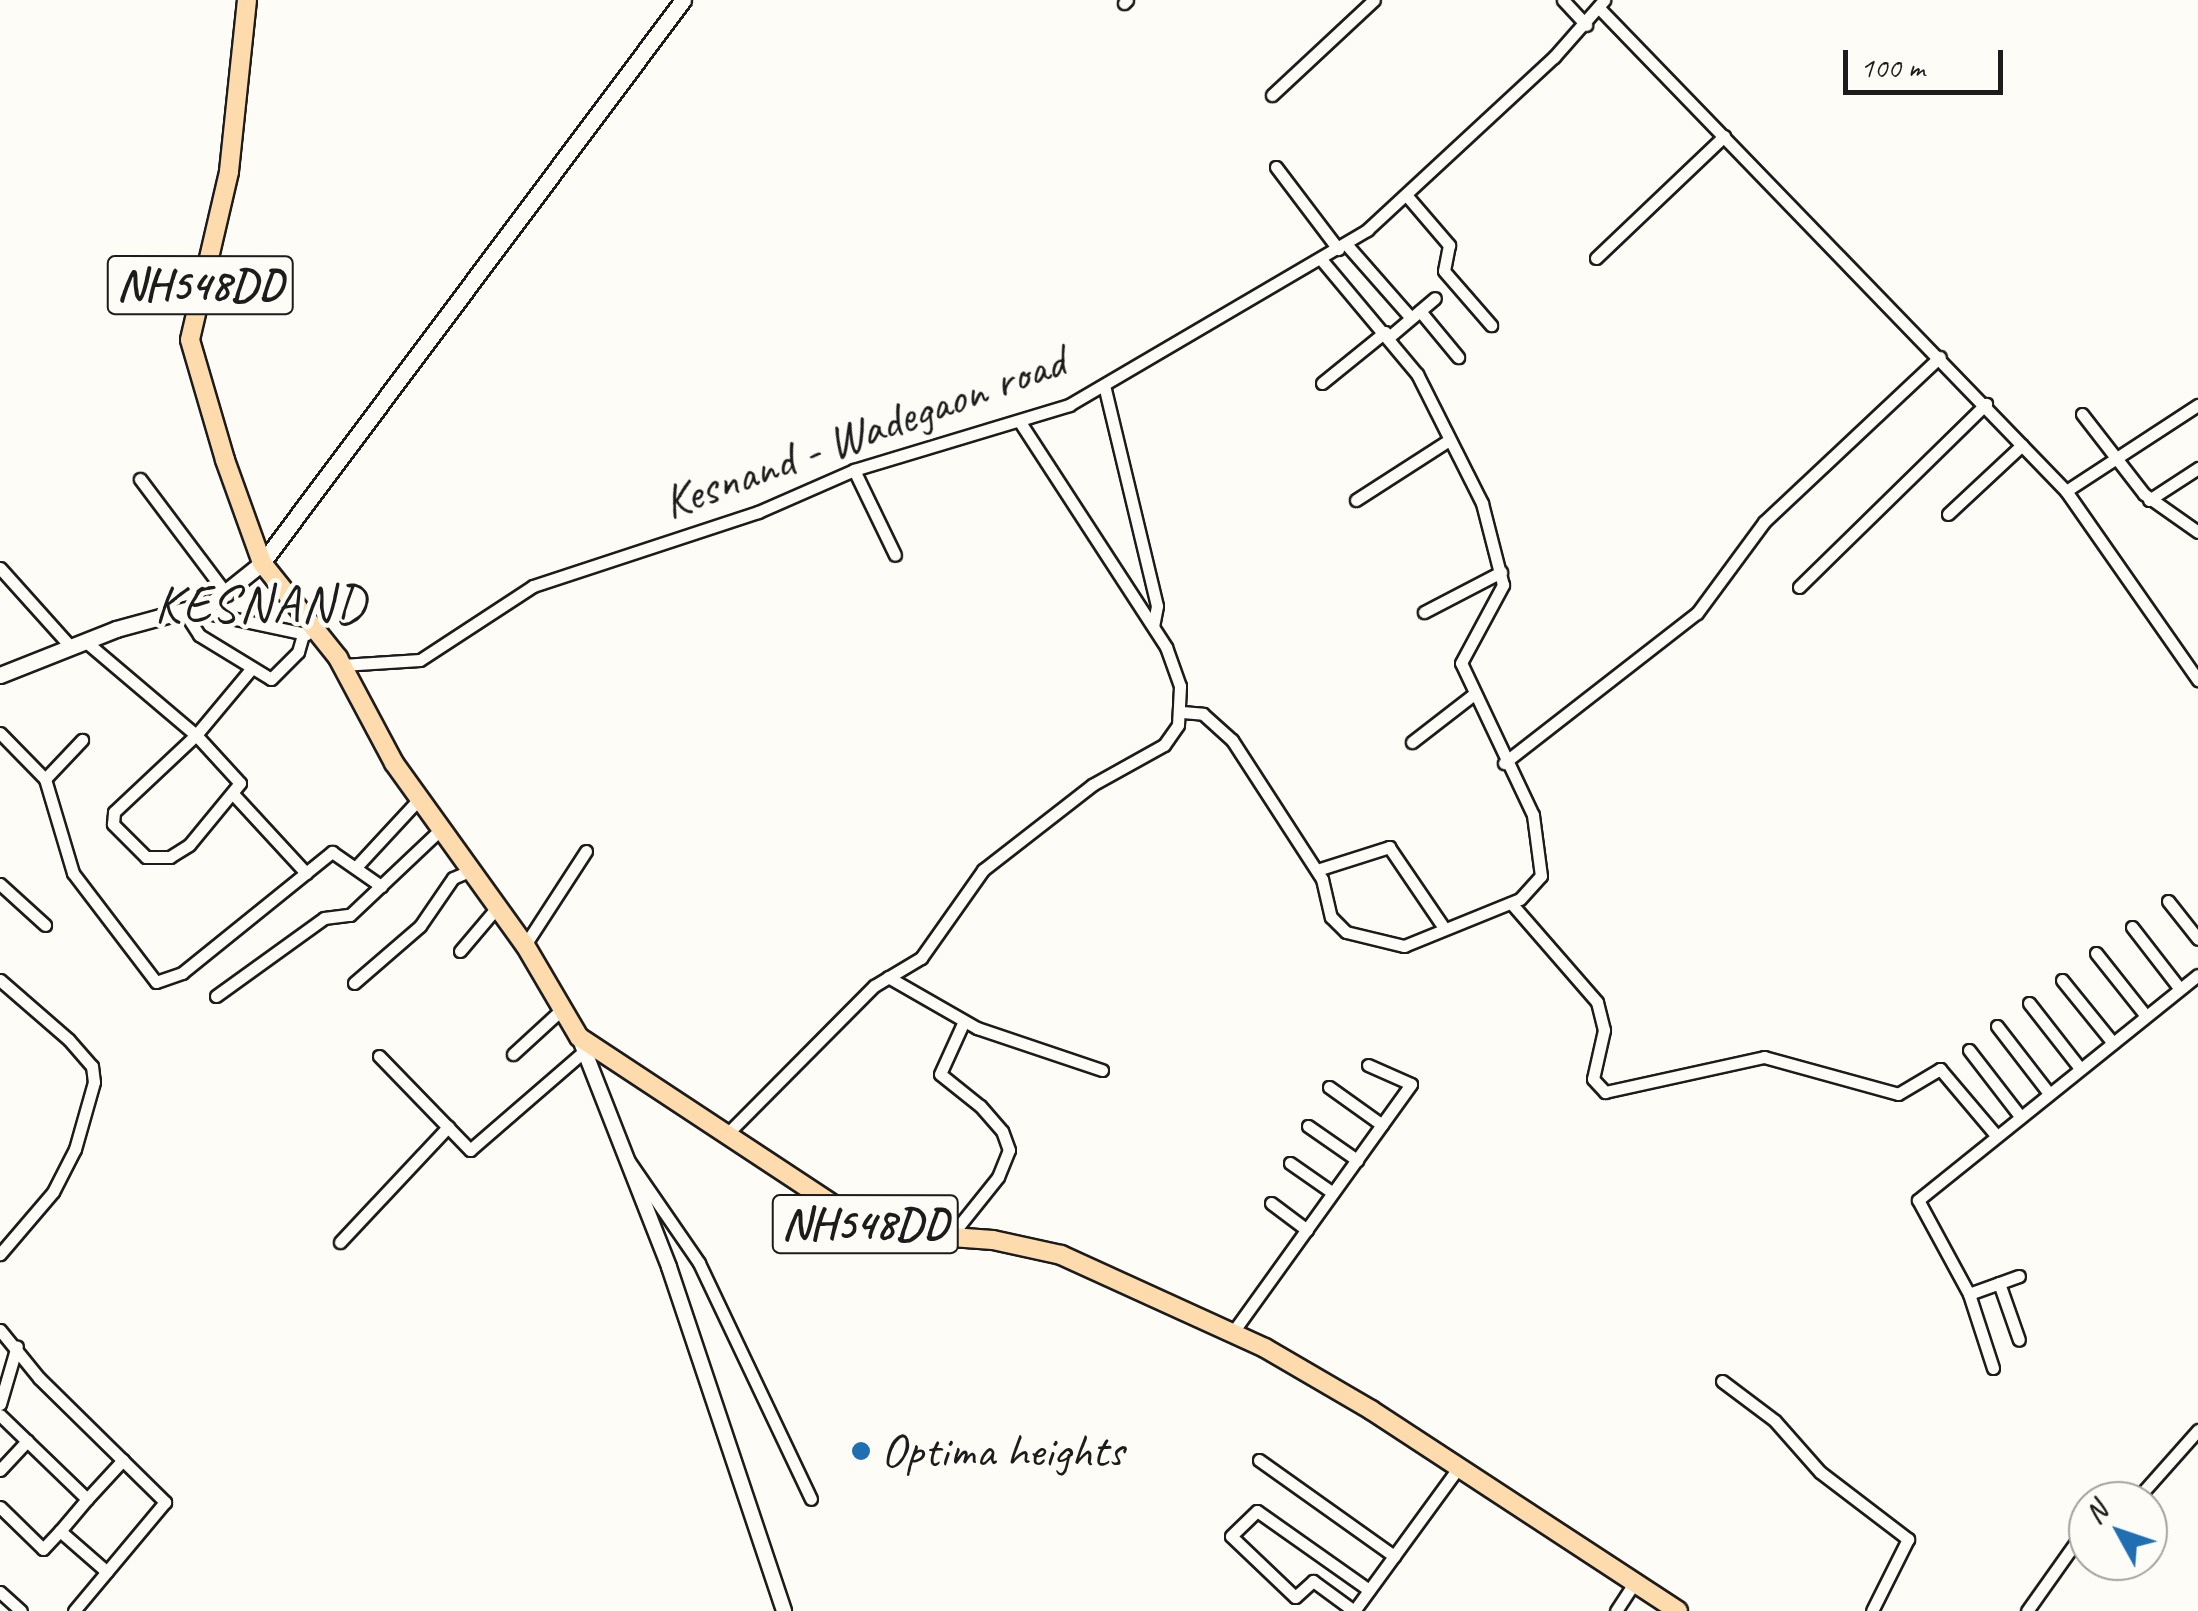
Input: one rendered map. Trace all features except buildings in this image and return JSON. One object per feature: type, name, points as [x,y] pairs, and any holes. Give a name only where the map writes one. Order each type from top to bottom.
[{"type":"highway","name":"NH548DD","points":[[248,0],[229,172],[190,340],[262,563],[310,634],[342,665],[379,738],[526,945],[581,1045],[729,1132],[860,1222],[896,1233],[950,1237],[1061,1255],[1233,1332],[1371,1410],[1456,1470],[1678,1611]]},
{"type":"main road","points":[[0,675],[78,644],[226,595],[262,563],[683,0]]},
{"type":"street","points":[[1272,96],[1374,0]]},
{"type":"street","points":[[1562,0],[1586,24]]},
{"type":"street","points":[[1602,4],[2066,492],[2198,680]]},
{"type":"street","name":"Kesnand - Wadegaon road","points":[[342,665],[420,660],[512,594],[758,512],[854,470],[1020,424],[1104,385],[1342,247],[1407,196],[1586,24],[1602,4]]},
{"type":"street","points":[[1596,258],[1724,136]]},
{"type":"street","points":[[1276,167],[1342,247],[1458,357]]},
{"type":"street","points":[[1407,196],[1449,245],[1444,271],[1490,325]]},
{"type":"street","points":[[1182,712],[1203,714],[1226,732],[1317,870],[1331,917],[1346,932],[1397,947],[1511,903],[1534,888],[1542,870],[1533,815],[1504,763],[1462,658],[1501,589],[1501,572],[1482,503],[1422,383],[1321,258]]},
{"type":"street","points":[[1322,384],[1435,298]]},
{"type":"street","points":[[1504,763],[1697,613],[1764,522],[1940,357]]},
{"type":"street","points":[[1104,385],[1156,606],[1153,626]]},
{"type":"street","points":[[1799,587],[1986,404]]},
{"type":"street","points":[[2066,492],[2198,405]]},
{"type":"street","points":[[2082,414],[2150,500],[2176,511],[2198,532]]},
{"type":"street","points":[[729,1132],[888,977],[921,958],[983,870],[1092,785],[1164,745],[1182,712],[1174,662],[1020,424]]},
{"type":"street","points":[[1356,500],[1449,440]]},
{"type":"street","points":[[1948,514],[2022,445]]},
{"type":"street","points":[[2150,500],[2198,468]]},
{"type":"street","points":[[854,470],[895,555]]},
{"type":"street","points":[[140,480],[226,595]]},
{"type":"street","points":[[0,568],[78,644],[196,735],[233,771],[240,784],[235,796],[170,857],[139,854],[113,824],[120,805],[196,735],[250,669]]},
{"type":"street","points":[[1424,612],[1501,572]]},
{"type":"street","points":[[186,609],[310,634],[274,678],[250,669],[199,635],[186,609]]},
{"type":"street","points":[[1412,742],[1474,694]]},
{"type":"street","points":[[0,733],[45,778],[73,873],[156,982],[182,973],[332,852],[381,886]]},
{"type":"street","points":[[45,778],[82,740]]},
{"type":"street","points":[[235,796],[306,873]]},
{"type":"street","points":[[357,866],[420,798]]},
{"type":"street","points":[[216,996],[324,918],[350,915],[442,828]]},
{"type":"street","points":[[1317,870],[1390,847],[1444,928]]},
{"type":"street","points":[[526,945],[586,851]]},
{"type":"street","points":[[354,982],[420,926],[453,878],[472,870]]},
{"type":"street","points":[[0,884],[45,925]]},
{"type":"street","points":[[2168,901],[2198,938]]},
{"type":"street","points":[[1511,903],[1596,1002],[1604,1030],[1592,1079],[1605,1092],[1764,1057],[1898,1094],[1940,1069],[1995,1134]]},
{"type":"street","points":[[460,951],[498,906]]},
{"type":"street","points":[[2132,927],[2180,989]]},
{"type":"street","points":[[2096,953],[2146,1016]]},
{"type":"street","points":[[1993,1368],[1969,1294],[1918,1200],[2047,1092],[2198,976]]},
{"type":"street","points":[[888,977],[964,1021],[1102,1070]]},
{"type":"street","points":[[0,980],[69,1040],[92,1066],[94,1082],[75,1148],[53,1192],[0,1254]]},
{"type":"street","points":[[2062,980],[2112,1043]]},
{"type":"street","points":[[2029,1003],[2079,1067]]},
{"type":"street","points":[[513,1054],[561,1010]]},
{"type":"street","points":[[950,1237],[998,1177],[1009,1150],[1002,1131],[980,1106],[940,1074],[964,1021]]},
{"type":"street","points":[[1997,1026],[2047,1092]]},
{"type":"street","points":[[380,1056],[470,1150],[581,1045],[622,1157],[670,1266],[784,1611]]},
{"type":"street","points":[[1969,1050],[2019,1115]]},
{"type":"street","points":[[1233,1332],[1411,1084],[1368,1065]]},
{"type":"street","points":[[1329,1087],[1382,1125]]},
{"type":"street","points":[[1308,1126],[1357,1160]]},
{"type":"street","points":[[340,1242],[448,1127]]},
{"type":"street","points":[[622,1157],[644,1176],[699,1263],[811,1499]]},
{"type":"street","points":[[1290,1163],[1333,1193]]},
{"type":"street","points":[[1270,1203],[1306,1230]]},
{"type":"street","points":[[1969,1294],[2019,1276]]},
{"type":"street","points":[[1999,1283],[2019,1340]]},
{"type":"street","points":[[0,1331],[39,1378],[165,1502],[74,1611]]},
{"type":"street","points":[[0,1404],[16,1346]]},
{"type":"street","points":[[1722,1381],[1775,1421],[1829,1480],[1908,1539],[1873,1610]]},
{"type":"street","points":[[0,1415],[87,1499]]},
{"type":"street","points":[[2153,1481],[2198,1430]]},
{"type":"street","points":[[0,1470],[27,1441]]},
{"type":"street","points":[[0,1508],[43,1549],[123,1460]]},
{"type":"street","points":[[1259,1460],[1394,1556]]},
{"type":"street","points":[[1370,1590],[1257,1511],[1231,1536],[1295,1597],[1313,1581],[1354,1611],[1370,1590],[1456,1470]]},
{"type":"street","points":[[60,1532],[107,1572]]},
{"type":"street","points":[[2027,1611],[2068,1553]]},
{"type":"street","points":[[1616,1611],[1634,1584]]},
{"type":"street","points":[[0,1592],[21,1611]]},
{"type":"place","name":"Optima heights","points":[[861,1451]]},
{"type":"district","name":"KESNAND","points":[[261,605]]}]
